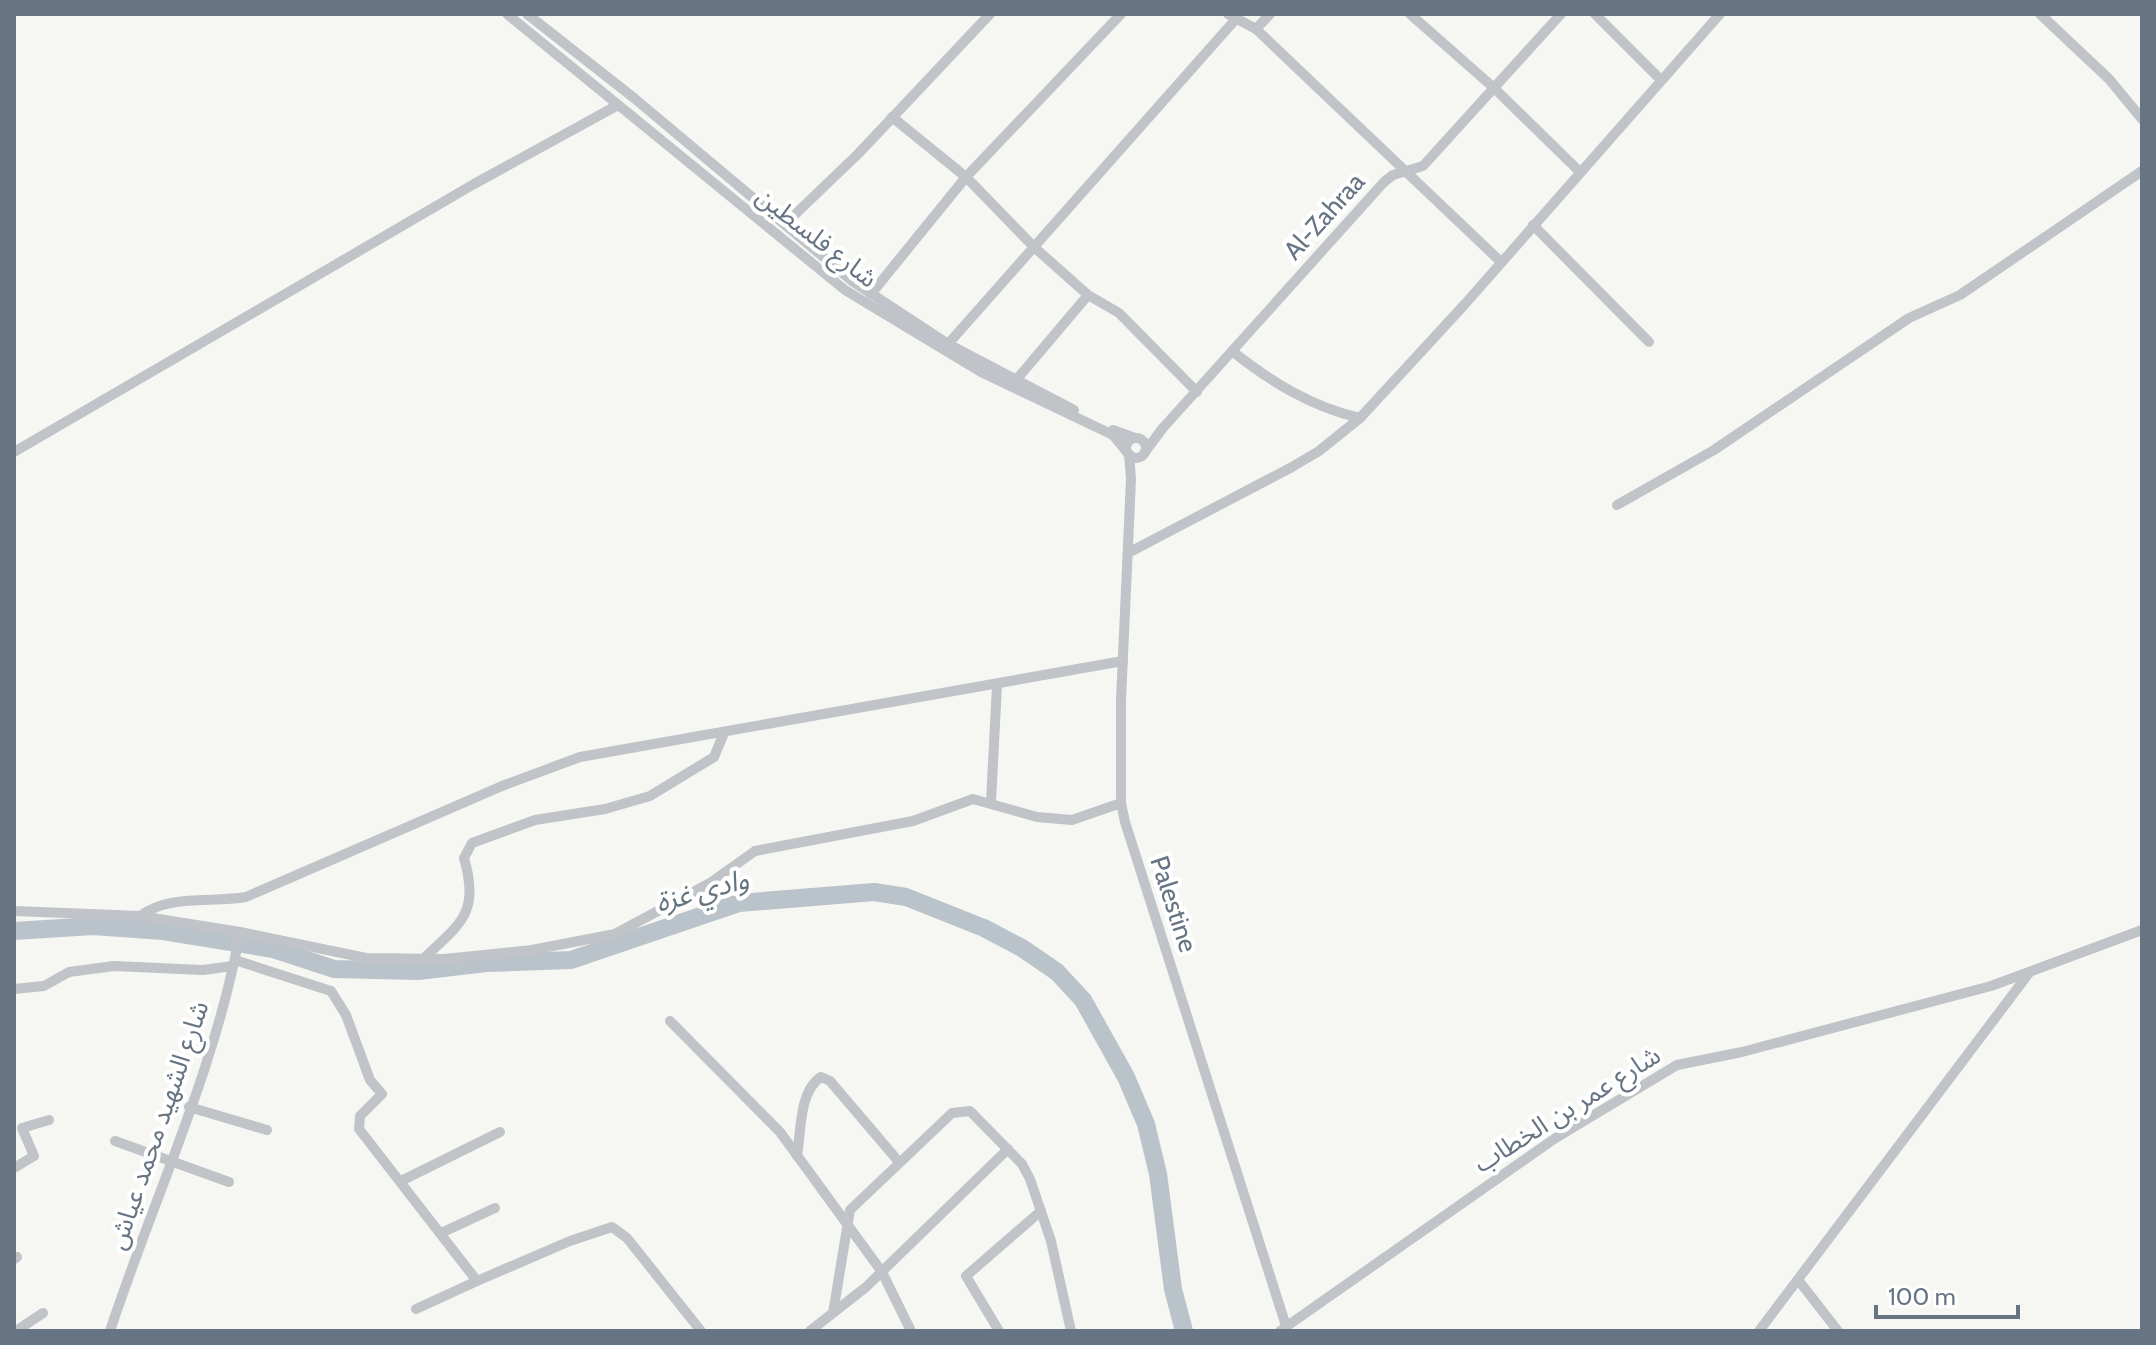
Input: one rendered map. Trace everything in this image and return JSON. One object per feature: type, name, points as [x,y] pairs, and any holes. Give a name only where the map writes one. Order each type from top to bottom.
[{"type":"street","name":"شارع فلسطين","points":[[507,14],[845,290],[909,332],[981,372],[1113,435],[1128,453]]},
{"type":"street","name":"شارع فلسطين","points":[[527,14],[785,224]]},
{"type":"street","points":[[990,14],[785,224],[871,294],[948,344],[1136,438],[1145,443],[1143,454],[1128,453],[1127,443],[1136,438]]},
{"type":"street","points":[[871,294],[966,177],[1121,14]]},
{"type":"street","points":[[1256,29],[1270,14]]},
{"type":"street","points":[[1410,14],[1494,88],[1579,171]]},
{"type":"street","name":"Al-Zahraa","points":[[1143,454],[1384,182],[1423,166],[1561,14]]},
{"type":"street","points":[[1595,14],[1660,79]]},
{"type":"street","points":[[1128,553],[1292,467],[1360,418],[1720,14]]},
{"type":"street","points":[[2040,14],[2109,79],[2142,119]]},
{"type":"street","points":[[948,344],[1231,17],[1256,29],[1501,262]]},
{"type":"street","points":[[14,452],[474,184],[618,105]]},
{"type":"street","points":[[892,117],[966,177],[1034,247],[1088,295],[1119,313],[1197,392]]},
{"type":"street","points":[[1617,505],[1714,450],[1909,318],[1960,295],[2142,171]]},
{"type":"street","points":[[1533,225],[1649,342]]},
{"type":"street","points":[[1017,379],[1088,295]]},
{"type":"street","points":[[1232,351],[1272,382],[1342,414],[1360,418]]},
{"type":"street","name":"Al-Zahraa","points":[[1136,438],[1162,429]]},
{"type":"street","name":"Palestine","points":[[1128,453],[1131,479],[1121,803],[1283,1328]]},
{"type":"street","name":"Palestine","points":[[1131,479],[1143,454]]},
{"type":"street","points":[[140,916],[160,903],[215,902],[246,897],[502,786],[569,761],[1123,661]]},
{"type":"street","points":[[991,802],[997,685]]},
{"type":"street","points":[[423,959],[466,917],[471,880],[464,858],[472,843],[535,820],[605,809],[650,796],[714,757],[724,733]]},
{"type":"street","points":[[14,989],[44,986],[69,972],[114,966],[203,970],[237,949],[423,959],[532,950],[615,934],[710,883],[755,851],[913,821],[973,799],[1037,817],[1072,820],[1121,803]]},
{"type":"street","points":[[14,911],[140,916],[237,949],[331,991],[346,1015],[370,1080],[382,1094],[360,1116],[359,1129],[477,1281]]},
{"type":"street","name":"شارع عمر بن الخطاب","points":[[1283,1328],[1554,1139],[1677,1065],[1742,1052],[1991,986],[2142,930]]},
{"type":"street","name":"شارع الشهيد محمد عياش","points":[[110,1331],[171,1164],[237,949]]},
{"type":"street","points":[[1759,1331],[2030,971]]},
{"type":"street","points":[[670,1021],[780,1132],[882,1272],[911,1331]]},
{"type":"street","points":[[797,1156],[805,1099],[812,1083],[821,1077],[830,1081],[899,1162]]},
{"type":"street","points":[[189,1107],[267,1130]]},
{"type":"street","points":[[833,1313],[850,1210],[861,1196],[960,1109],[970,1111],[1022,1164],[1041,1211],[1071,1331]]},
{"type":"street","points":[[14,1168],[34,1156],[22,1128],[49,1120]]},
{"type":"street","points":[[401,1181],[500,1132]]},
{"type":"street","points":[[115,1141],[171,1164],[229,1182]]},
{"type":"street","points":[[810,1331],[882,1272],[1008,1149]]},
{"type":"street","points":[[441,1233],[495,1208]]},
{"type":"street","points":[[999,1331],[966,1276],[1041,1211]]},
{"type":"street","points":[[416,1309],[612,1227],[627,1238],[701,1331]]},
{"type":"street","points":[[1799,1281],[1838,1331]]},
{"type":"street","points":[[16,1331],[43,1313]]},
{"type":"waterway","name":"وادي غزة","points":[[14,931],[93,926],[163,931],[273,949],[334,969],[418,971],[486,963],[571,960],[739,903],[874,892],[906,897],[984,928],[1022,948],[1057,972],[1083,1000],[1126,1077],[1146,1124],[1158,1174],[1173,1289],[1184,1331]]}]
